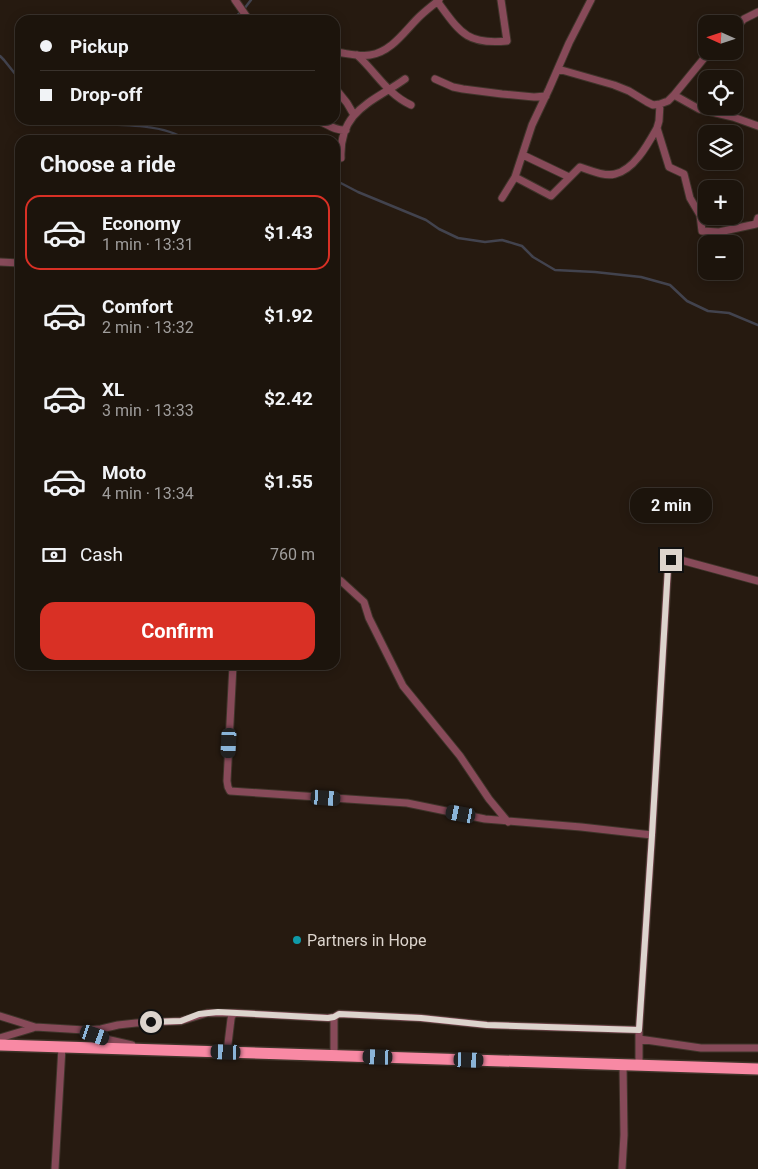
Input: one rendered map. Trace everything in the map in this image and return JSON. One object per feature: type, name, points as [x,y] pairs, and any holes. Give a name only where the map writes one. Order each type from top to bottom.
[{"type":"highway","points":[[0,1045],[758,1069]]},
{"type":"street","points":[[234,0],[245,15]]},
{"type":"street","points":[[340,54],[371,55],[386,49],[438,1],[455,25],[465,34],[476,40],[490,43],[507,41],[501,0]]},
{"type":"street","points":[[502,198],[515,177],[532,126],[569,43],[591,0]]},
{"type":"street","points":[[743,20],[758,12]]},
{"type":"street","points":[[356,54],[368,65],[388,90],[403,102],[411,105]]},
{"type":"street","points":[[558,69],[604,81],[629,91],[653,105],[660,104],[674,96],[703,60]]},
{"type":"street","points":[[342,158],[341,147],[346,130],[354,115],[360,108],[405,78]]},
{"type":"street","points":[[435,79],[452,87],[463,89],[534,97],[546,96]]},
{"type":"street","points":[[340,94],[354,115]]},
{"type":"street","points":[[674,96],[700,109],[733,117],[758,126]]},
{"type":"street","points":[[515,177],[551,196],[580,167],[597,173],[614,175],[625,170],[642,153],[657,128],[660,104]]},
{"type":"street","points":[[328,125],[337,130],[346,130]]},
{"type":"street","points":[[657,128],[669,167],[684,174],[690,198],[700,216],[702,231],[719,232],[756,224],[758,218]]},
{"type":"street","points":[[522,155],[569,177]]},
{"type":"street","points":[[0,262],[15,263]]},
{"type":"street","points":[[639,1065],[639,1030],[668,567],[671,560],[677,559],[758,581]]},
{"type":"street","points":[[340,581],[364,602],[369,618],[403,686],[460,756],[489,799],[508,822]]},
{"type":"street","points":[[233,670],[228,781],[230,791],[407,803],[485,819],[652,835]]},
{"type":"street","points":[[0,1016],[35,1027],[85,1030],[136,1023],[181,1021],[207,1013],[236,1013],[328,1018],[339,1014],[421,1018],[487,1025],[639,1030]]},
{"type":"street","points":[[226,1052],[232,1015],[236,1013]]},
{"type":"street","points":[[334,1017],[334,1055]]},
{"type":"street","points":[[0,1038],[35,1027]]},
{"type":"street","points":[[85,1030],[110,1040],[148,1049]]},
{"type":"street","points":[[639,1039],[701,1048],[758,1048]]},
{"type":"street","points":[[55,1169],[62,1047]]},
{"type":"street","points":[[622,1169],[624,1135],[623,1065]]},
{"type":"waterway","points":[[244,9],[251,0]]},
{"type":"waterway","points":[[0,56],[15,74]]},
{"type":"waterway","points":[[119,125],[149,127],[178,135]]},
{"type":"waterway","points":[[340,183],[426,220],[458,238],[485,242],[502,240],[522,246],[533,257],[555,270],[641,277],[670,285],[687,301],[708,311],[729,313],[758,325]]},
{"type":"place","name":"Partners in Hope","points":[[297,940]]},
{"type":"route","points":[[151,1022],[181,1021],[199,1014],[218,1012],[328,1018],[339,1014],[421,1018],[487,1025],[639,1030],[668,567],[671,560]]}]
